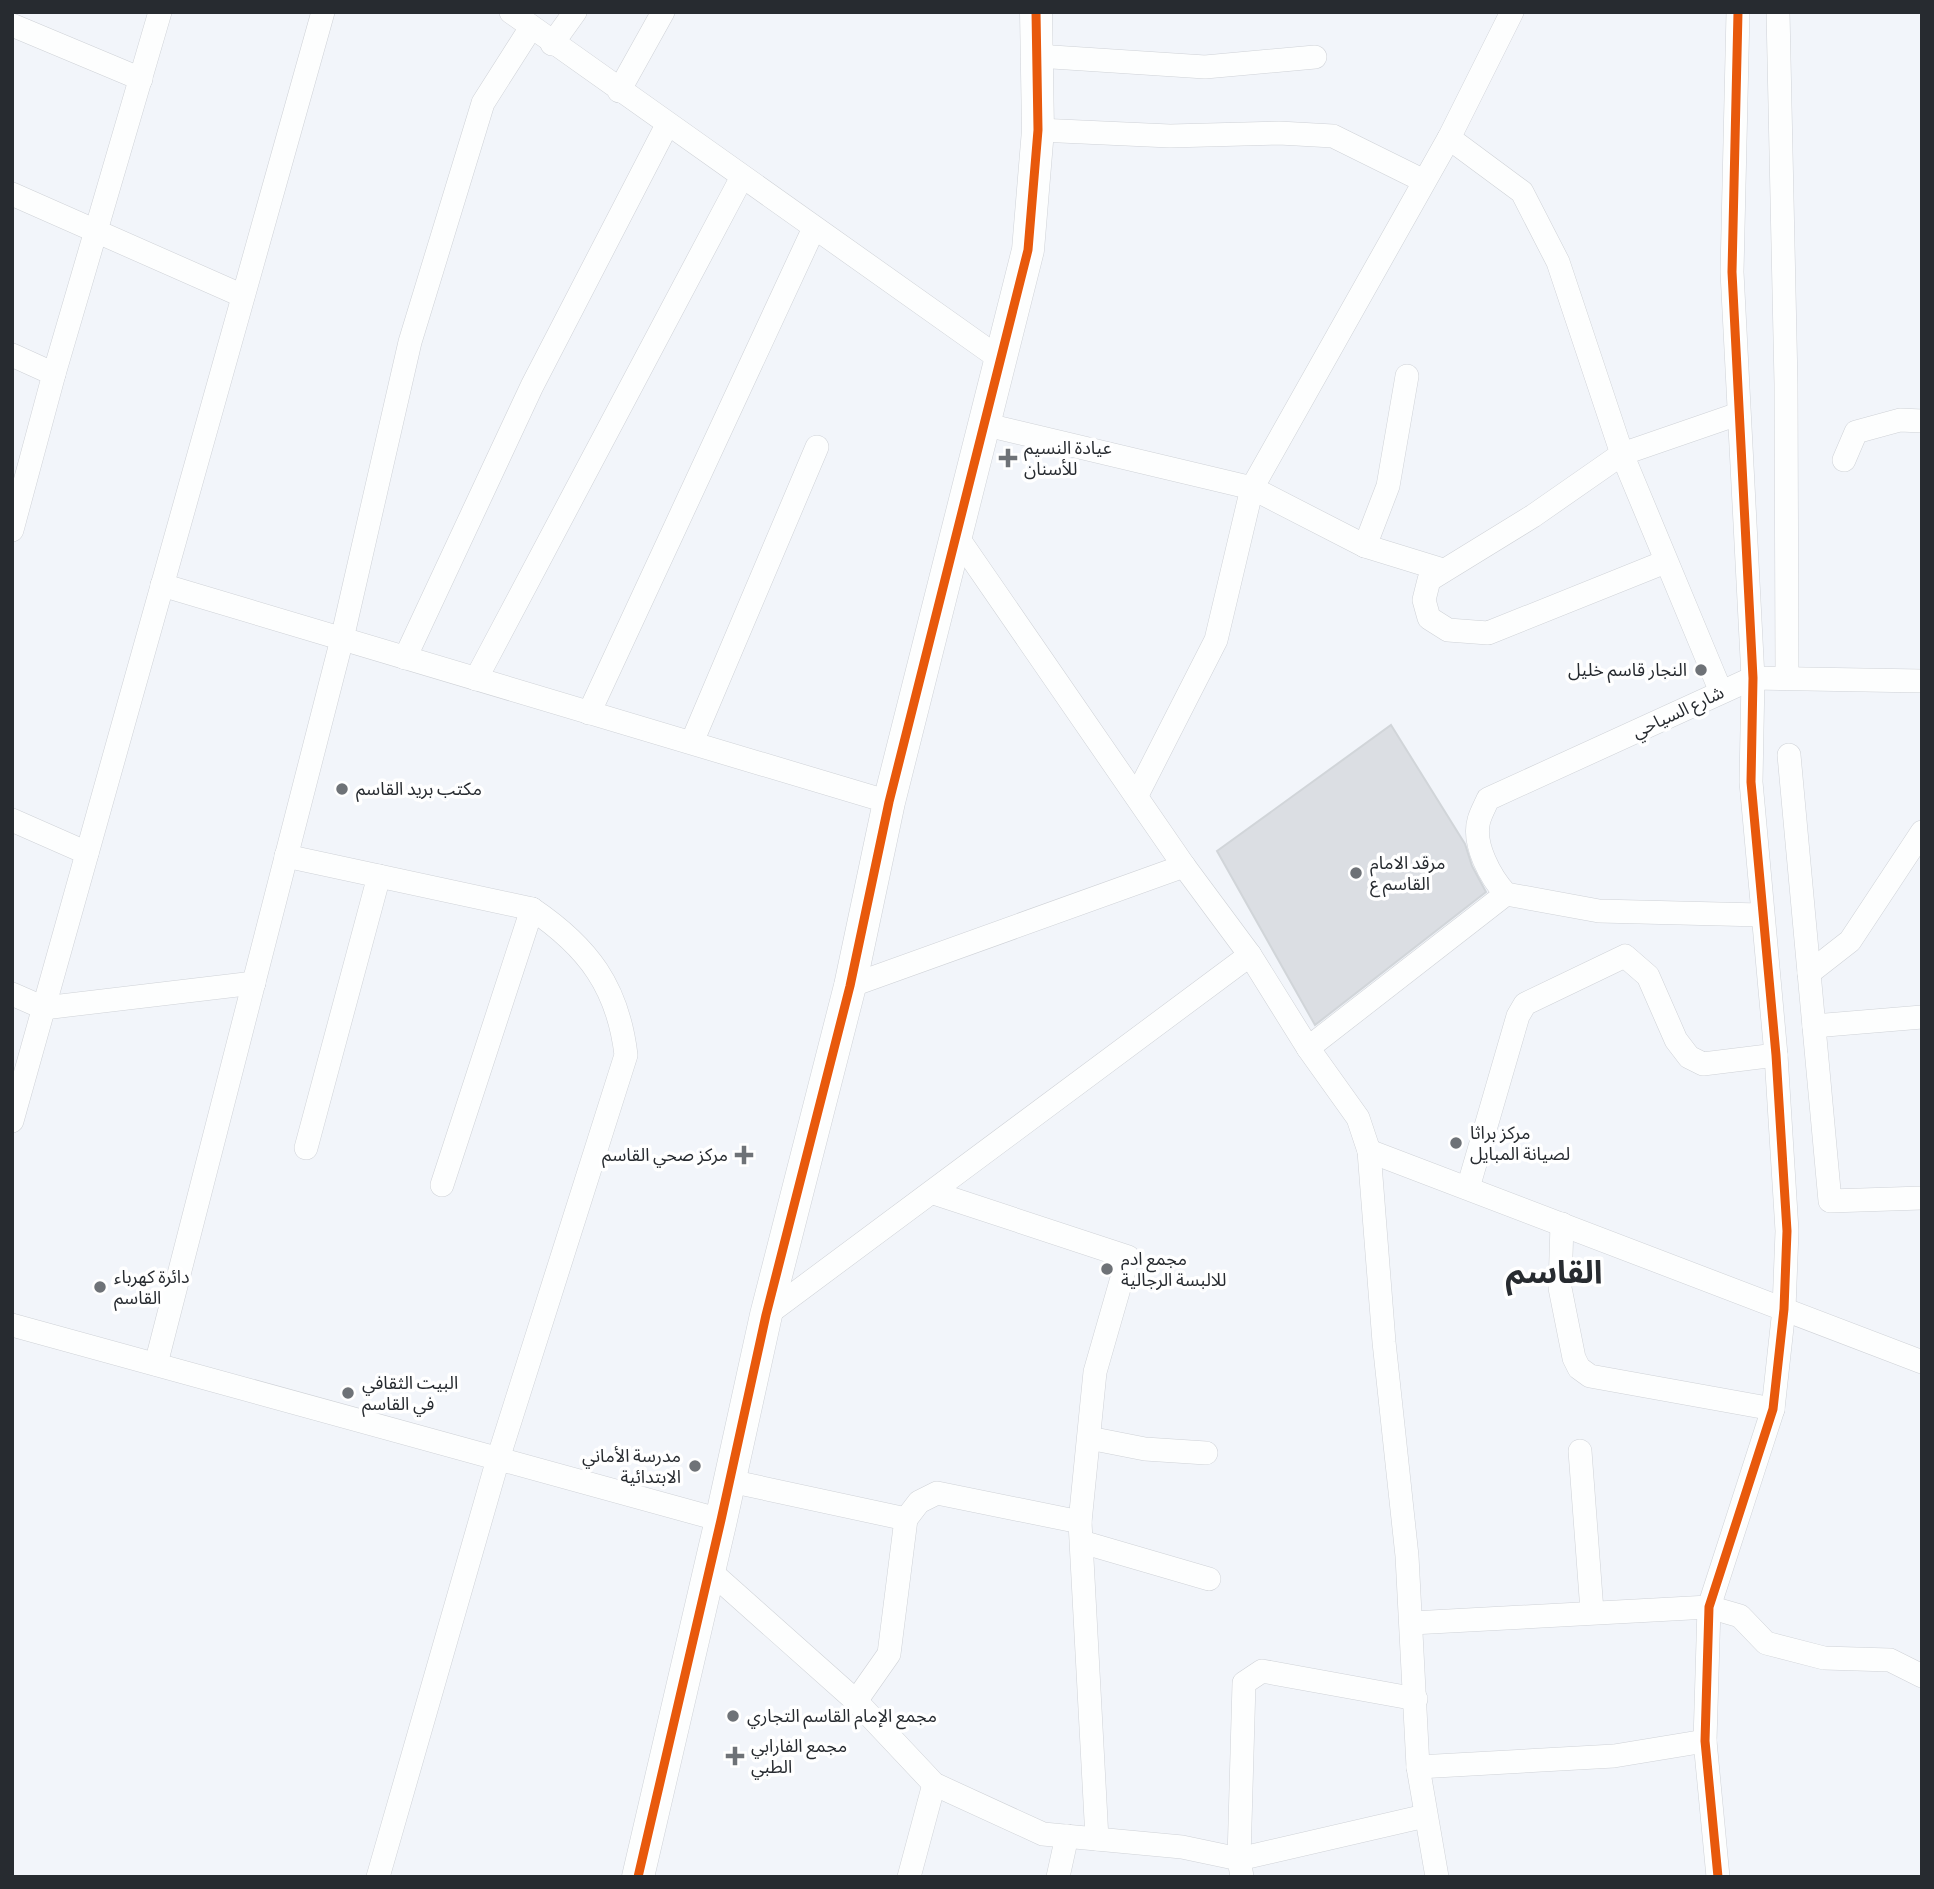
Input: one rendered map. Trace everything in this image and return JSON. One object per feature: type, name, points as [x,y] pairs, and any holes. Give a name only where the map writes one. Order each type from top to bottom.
[{"type":"street","points":[[14,520],[160,12]]},
{"type":"street","points":[[12,1121],[323,12]]},
{"type":"street","points":[[511,12],[530,29],[1003,361]]},
{"type":"street","points":[[552,44],[575,12]]},
{"type":"street","points":[[618,91],[663,12]]},
{"type":"street","points":[[638,1877],[710,1571],[766,1315],[850,986],[889,802],[987,425],[1028,250],[1038,130],[1036,12]]},
{"type":"street","points":[[1137,795],[1216,640],[1252,488],[1449,138],[1512,12]]},
{"type":"street","points":[[1718,1877],[1705,1741],[1709,1607],[1773,1409],[1784,1309],[1787,1231],[1776,1055],[1751,782],[1753,678],[1732,272],[1738,12]]},
{"type":"street","points":[[1778,12],[1786,384],[1787,677]]},
{"type":"street","points":[[12,25],[141,79]]},
{"type":"street","points":[[156,1364],[342,639],[410,342],[483,103],[530,29]]},
{"type":"street","points":[[1037,56],[1205,67],[1315,57]]},
{"type":"street","points":[[405,658],[532,386],[667,125]]},
{"type":"street","points":[[1038,130],[1170,136],[1333,135],[1424,181]]},
{"type":"street","points":[[1449,138],[1522,192],[1558,262],[1622,454],[1721,692]]},
{"type":"street","points":[[476,679],[741,177]]},
{"type":"street","points":[[12,194],[243,296]]},
{"type":"street","points":[[589,713],[814,228]]},
{"type":"street","points":[[12,355],[54,374]]},
{"type":"street","points":[[1365,546],[1388,486],[1407,376]]},
{"type":"street","points":[[1665,562],[1488,633],[1448,630],[1429,618],[1424,600],[1429,580],[1533,516],[1622,454],[1738,414]]},
{"type":"street","points":[[1844,460],[1856,432],[1900,420],[1922,421]]},
{"type":"street","points":[[987,425],[1252,488],[1365,546],[1443,570]]},
{"type":"street","points":[[692,742],[817,447]]},
{"type":"street","points":[[958,538],[1184,866],[1251,955],[1308,1048],[1358,1118],[1368,1151],[1412,1623],[1418,1767],[1437,1877]]},
{"type":"street","points":[[162,585],[889,802]]},
{"type":"street","name":"شارع السياحي","points":[[1506,894],[1496,883],[1483,858],[1478,823],[1488,799],[1753,678],[1922,681]]},
{"type":"street","points":[[1789,755],[1830,1201],[1922,1198]]},
{"type":"street","points":[[12,820],[87,853]]},
{"type":"street","points":[[1809,974],[1850,942],[1922,832]]},
{"type":"street","points":[[286,856],[532,909],[564,930],[589,958],[609,988],[622,1020],[626,1055],[498,1459],[378,1877]]},
{"type":"street","points":[[850,986],[1184,866]]},
{"type":"street","points":[[306,1148],[379,876]]},
{"type":"street","points":[[1308,1048],[1506,894],[1600,911],[1762,915]]},
{"type":"street","points":[[442,1185],[532,909]]},
{"type":"street","points":[[766,1315],[934,1193],[1251,955]]},
{"type":"street","points":[[1468,1188],[1487,1115],[1506,1063],[1518,1016],[1525,1004],[1625,956],[1648,976],[1676,1040],[1689,1057],[1703,1063],[1776,1055]]},
{"type":"street","points":[[12,994],[44,1008],[254,983]]},
{"type":"street","points":[[1814,1026],[1922,1017]]},
{"type":"street","points":[[1368,1151],[1922,1362]]},
{"type":"street","points":[[934,1193],[1128,1257],[1095,1372],[1081,1532],[1097,1839]]},
{"type":"street","points":[[1562,1224],[1560,1288],[1574,1358],[1579,1368],[1590,1376],[1773,1409]]},
{"type":"street","points":[[12,1325],[721,1520]]},
{"type":"street","points":[[1089,1438],[1145,1449],[1206,1453]]},
{"type":"street","points":[[1580,1451],[1592,1611]]},
{"type":"street","points":[[730,1480],[905,1520]]},
{"type":"street","points":[[856,1701],[889,1654],[905,1520],[919,1502],[937,1493],[1081,1532],[1209,1579]]},
{"type":"street","points":[[710,1571],[856,1701],[934,1784],[1043,1834],[1182,1847],[1241,1868],[1425,1816]]},
{"type":"street","points":[[1412,1623],[1592,1611],[1709,1607],[1740,1616],[1766,1643],[1824,1658],[1890,1660],[1922,1676]]},
{"type":"street","points":[[1241,1868],[1244,1682],[1262,1671],[1416,1699]]},
{"type":"street","points":[[1418,1767],[1614,1756],[1705,1741]]},
{"type":"street","points":[[909,1877],[934,1784]]},
{"type":"street","points":[[1058,1877],[1067,1836]]},
{"type":"building","name":"مرقد الامام القاسم ع","points":[[1391,725],[1465,844],[1472,866],[1486,892],[1315,1025],[1217,851]]},
{"type":"cycle path","points":[[638,1877],[766,1315],[850,986],[889,802],[1028,250],[1038,130],[1036,12]]},
{"type":"cycle path","points":[[1718,1877],[1705,1741],[1709,1607],[1773,1409],[1784,1309],[1787,1231],[1776,1055],[1751,782],[1753,678],[1732,272],[1738,12]]},
{"type":"place","name":"عيادة النسيم للأسنان","points":[[1008,458]]},
{"type":"place","name":"النجار قاسم خليل","points":[[1701,670]]},
{"type":"place","name":"مكتب بريد القاسم","points":[[342,789]]},
{"type":"place","name":"مرقد الامام القاسم ع","points":[[1356,873]]},
{"type":"place","name":"مركز براثا لصيانة المبايل","points":[[1456,1143]]},
{"type":"place","name":"مركز صحي القاسم","points":[[744,1155]]},
{"type":"place","name":"مجمع ادم للالبسة الرجالية","points":[[1107,1269]]},
{"type":"place","name":"دائرة كهرباء القاسم","points":[[100,1287]]},
{"type":"place","name":"البيت الثقافي في القاسم","points":[[348,1393]]},
{"type":"place","name":"مدرسة الأماني الابتدائية","points":[[695,1466]]},
{"type":"place","name":"مجمع الإمام القاسم التجاري","points":[[733,1716]]},
{"type":"place","name":"مجمع الفارابي الطبي","points":[[735,1756]]},
{"type":"district","name":"القاسم","points":[[1554,1272]]}]
